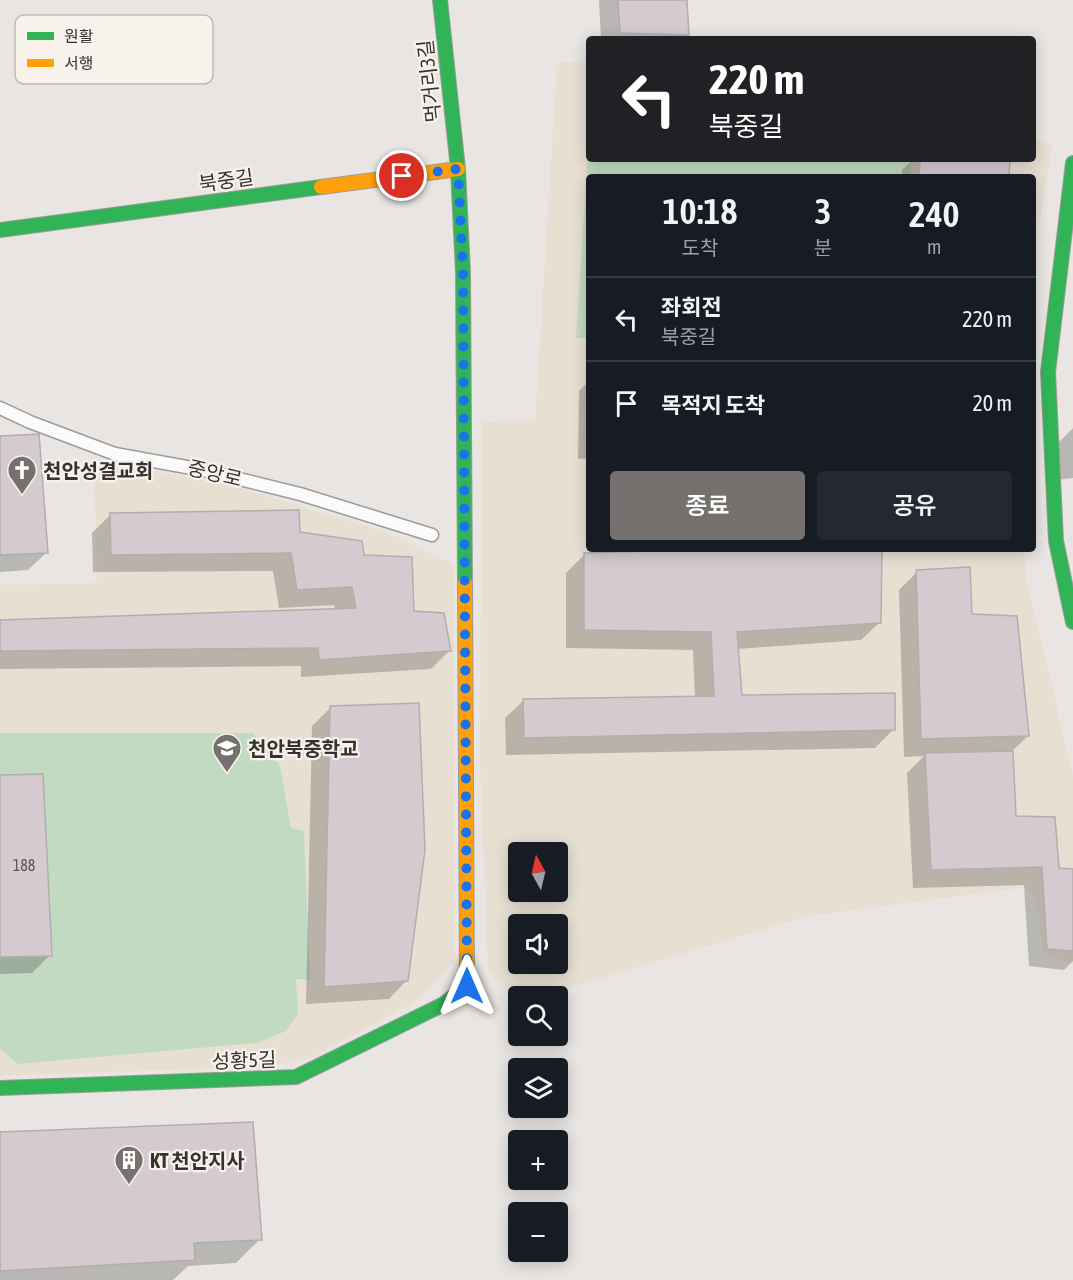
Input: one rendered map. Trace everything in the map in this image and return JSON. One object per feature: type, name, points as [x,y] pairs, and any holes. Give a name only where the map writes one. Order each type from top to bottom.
[{"type":"street","name":"먹거리3길","points":[[440,0],[458,169],[463,273],[467,986]]},
{"type":"street","points":[[1073,163],[1048,372],[1056,541],[1073,622]]},
{"type":"street","name":"북중길","points":[[0,230],[458,169]]},
{"type":"street","name":"성황5길","points":[[0,1088],[296,1077],[444,1004],[467,986]]},
{"type":"lane","name":"중앙로","points":[[0,408],[30,422],[115,454],[203,470],[267,486],[432,535]]},
{"type":"shaded area","points":[[586,60],[586,162],[1036,162],[1036,139],[1052,147],[1036,241],[1036,174],[586,174],[586,552],[1024,552],[1026,576],[1073,776],[1073,964],[1044,954],[1038,909],[1027,887],[808,916],[568,988],[568,986],[508,986],[508,992],[488,971],[480,761],[482,422],[535,420],[557,63]]},
{"type":"shaded area","name":"천안북중학교","points":[[94,460],[234,486],[388,533],[454,564],[455,960],[419,999],[314,1057],[270,1066],[0,1076],[0,585],[97,583]]},
{"type":"green space","points":[[587,162],[911,162],[910,174],[587,174]]},
{"type":"green space","points":[[586,182],[586,338],[576,338]]},
{"type":"green space","points":[[0,733],[253,733],[280,766],[291,828],[304,831],[310,980],[296,979],[298,1014],[286,1031],[257,1043],[18,1064],[0,1049]]},
{"type":"building","points":[[618,0],[687,0],[689,35],[620,33]]},
{"type":"building","points":[[920,162],[1010,162],[1009,174],[919,174]]},
{"type":"building","name":"천안성결교회","points":[[39,434],[48,553],[0,555],[0,436]]},
{"type":"building","points":[[299,510],[300,532],[362,541],[364,555],[412,557],[414,611],[444,613],[451,651],[319,660],[318,648],[0,651],[0,620],[356,608],[352,587],[297,590],[291,553],[111,555],[110,513]]},
{"type":"building","points":[[882,552],[881,623],[737,632],[742,695],[895,693],[895,730],[524,738],[523,699],[714,696],[711,632],[584,630],[584,553]]},
{"type":"building","points":[[970,567],[972,614],[1017,616],[1029,736],[921,739],[916,570]]},
{"type":"building","points":[[419,703],[425,850],[408,981],[324,987],[330,706]]},
{"type":"building","points":[[1013,751],[1016,816],[1055,817],[1059,868],[1073,869],[1073,951],[1047,949],[1042,867],[931,870],[925,753]]},
{"type":"building","points":[[43,774],[52,956],[0,957],[0,775]]},
{"type":"building","name":"KT 천안지사","points":[[253,1122],[262,1240],[194,1243],[195,1260],[0,1271],[0,1132]]},
{"type":"traffic: fast","points":[[440,0],[458,169],[463,273],[465,583]]},
{"type":"traffic: fast","points":[[1073,163],[1048,372],[1056,541],[1073,622]]},
{"type":"traffic: fast","points":[[0,230],[321,187]]},
{"type":"traffic: fast","points":[[0,1088],[296,1077],[444,1004],[454,996]]},
{"type":"traffic: slow","points":[[321,187],[458,169]]},
{"type":"traffic: slow","points":[[454,996],[467,986],[465,583]]},
{"type":"place","name":"천안성결교회","points":[[22,496]]},
{"type":"place","name":"천안북중학교","points":[[227,774]]},
{"type":"place","name":"KT 천안지사","points":[[129,1186]]},
{"type":"route","points":[[402,176],[458,169],[463,273],[467,986]]}]
